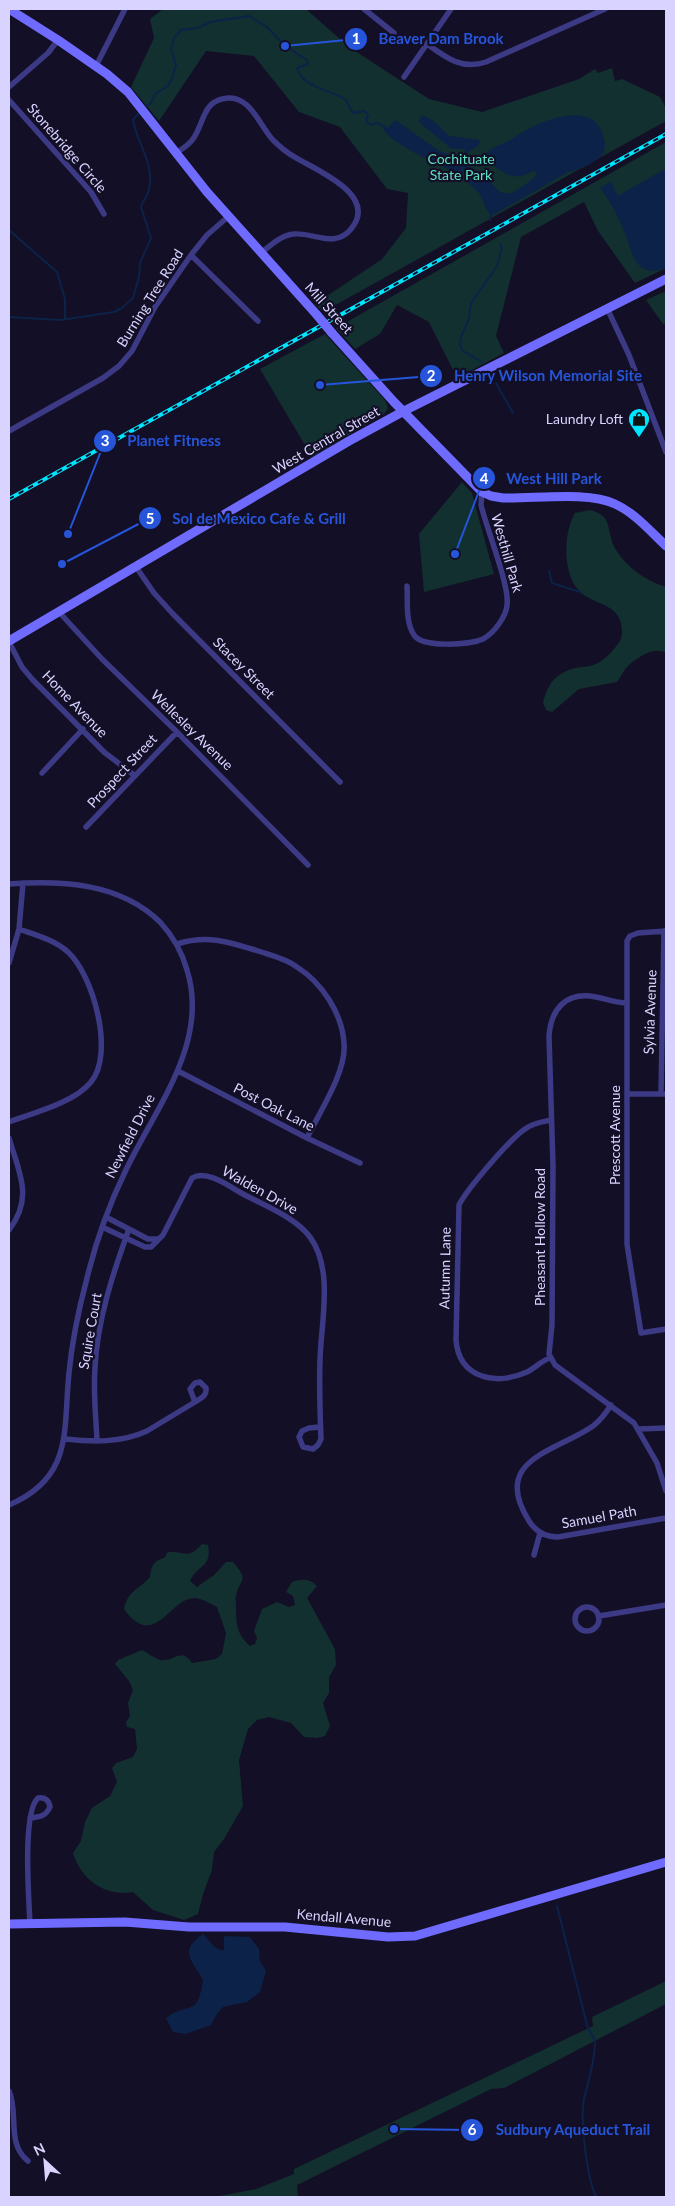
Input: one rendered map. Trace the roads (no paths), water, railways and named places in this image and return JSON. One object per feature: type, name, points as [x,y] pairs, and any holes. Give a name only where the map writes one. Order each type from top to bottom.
[{"type":"main road","name":"Mill Street","points":[[9,9],[96,66],[134,99],[176,154],[261,253],[404,411],[482,492]]},
{"type":"main road","name":"West Central Street","points":[[9,642],[404,411],[666,279]]},
{"type":"main road","points":[[482,492],[504,498],[588,498],[609,501],[630,513],[666,546]]},
{"type":"main road","name":"Kendall Avenue","points":[[9,1924],[125,1922],[189,1927],[285,1926],[388,1937],[415,1936],[666,1862]]},
{"type":"street","points":[[96,66],[125,9]]},
{"type":"street","points":[[364,9],[394,33]]},
{"type":"street","points":[[404,77],[451,9]]},
{"type":"street","points":[[427,44],[451,61],[462,65],[475,66],[604,9]]},
{"type":"street","points":[[9,87],[48,52],[58,40]]},
{"type":"street","points":[[176,154],[194,138],[204,113],[211,104],[223,98],[236,98],[246,104],[266,132],[282,148],[294,157],[330,176],[348,190],[357,210],[354,224],[346,234],[327,240],[302,235],[288,235],[261,253]]},
{"type":"street","name":"Stonebridge Circle","points":[[9,100],[91,192],[104,214]]},
{"type":"street","name":"Burning Tree Road","points":[[9,431],[99,380],[119,366],[132,351],[155,307],[191,255],[207,235],[229,216]]},
{"type":"street","points":[[191,255],[258,321]]},
{"type":"street","points":[[607,308],[629,355],[666,452]]},
{"type":"street","name":"Westhill Park","points":[[407,586],[410,626],[414,635],[421,642],[439,644],[476,641],[486,637],[493,630],[504,615],[508,603],[480,505],[482,492]]},
{"type":"street","name":"Stacey Street","points":[[136,567],[154,593],[173,614],[340,782]]},
{"type":"street","name":"Wellesley Avenue","points":[[59,612],[102,659],[308,865]]},
{"type":"street","name":"Home Avenue","points":[[9,642],[22,667],[104,752],[134,775]]},
{"type":"street","points":[[42,773],[83,729]]},
{"type":"street","name":"Prospect Street","points":[[86,827],[177,732]]},
{"type":"street","points":[[9,962],[20,929],[23,883]]},
{"type":"street","name":"Newfield Drive","points":[[9,884],[67,884],[113,893],[146,910],[163,926],[177,944],[189,976],[192,999],[189,1035],[178,1071],[123,1174],[102,1227],[89,1267],[75,1329],[68,1377],[65,1439],[58,1459],[41,1484],[25,1497],[9,1505]]},
{"type":"street","points":[[9,1122],[75,1094],[89,1084],[97,1074],[101,1060],[101,1041],[95,1003],[76,960],[58,945],[20,929]]},
{"type":"street","name":"Prescott Avenue","points":[[665,931],[638,933],[630,936],[627,947],[627,1253],[641,1333],[666,1329]]},
{"type":"street","name":"Sylvia Avenue","points":[[664,1094],[665,931]]},
{"type":"street","points":[[177,944],[194,939],[211,939],[243,946],[285,960],[310,976],[327,996],[340,1027],[344,1042],[344,1058],[307,1138]]},
{"type":"street","name":"Pheasant Hollow Road","points":[[550,1358],[552,1325],[549,1036],[552,1018],[556,1010],[569,1000],[587,996],[627,1003]]},
{"type":"street","name":"Post Oak Lane","points":[[178,1071],[307,1138],[360,1163]]},
{"type":"street","points":[[628,1094],[664,1094]]},
{"type":"street","name":"Autumn Lane","points":[[550,1358],[521,1374],[486,1377],[473,1373],[464,1364],[458,1353],[456,1340],[459,1205],[468,1191],[518,1135],[533,1124],[551,1120]]},
{"type":"street","points":[[9,1138],[23,1186],[20,1212],[9,1230]]},
{"type":"street","name":"Walden Drive","points":[[159,1239],[175,1213],[192,1178],[203,1175],[213,1178],[291,1220],[310,1237],[318,1251],[324,1287],[320,1372],[321,1439],[318,1446],[309,1449],[303,1447],[299,1437],[302,1431],[320,1427]]},
{"type":"street","points":[[106,1217],[148,1239],[159,1239]]},
{"type":"street","points":[[102,1227],[145,1247],[155,1244],[159,1239]]},
{"type":"street","name":"Squire Court","points":[[97,1441],[95,1365],[104,1313],[129,1229]]},
{"type":"street","points":[[550,1358],[555,1365],[629,1418],[639,1429],[660,1471],[666,1491]]},
{"type":"street","points":[[65,1439],[119,1440],[140,1434],[195,1402]]},
{"type":"street","points":[[534,1554],[540,1533],[531,1524],[522,1506],[517,1486],[521,1471],[532,1459],[594,1426],[611,1405]]},
{"type":"street","points":[[639,1429],[666,1428]]},
{"type":"street","name":"Samuel Path","points":[[540,1533],[550,1537],[565,1537],[666,1518]]},
{"type":"street","points":[[599,1616],[666,1605]]},
{"type":"street","points":[[584,1608],[591,1608],[599,1616],[596,1627],[589,1631],[581,1629],[576,1623],[576,1616],[584,1608]]},
{"type":"street","points":[[30,1818],[28,1828],[30,1924]]},
{"type":"street","points":[[9,2091],[14,2106],[16,2144],[22,2156],[28,2160]]},
{"type":"water","points":[[422,115],[435,122],[449,136],[480,140],[478,146],[468,152],[463,160],[482,174],[499,191],[504,193],[515,191],[537,174],[534,171],[522,176],[506,174],[491,163],[486,154],[494,147],[509,141],[538,124],[558,117],[578,115],[587,117],[592,119],[600,128],[605,145],[602,155],[591,164],[568,172],[493,215],[486,209],[479,193],[469,183],[452,171],[421,156],[391,138],[382,125],[388,128],[394,121],[397,121],[439,151],[457,157],[464,153],[465,149],[452,149],[422,125],[419,121]]},
{"type":"water","points":[[666,170],[666,268],[656,271],[642,268],[638,264],[618,217],[600,188],[611,182],[618,196]]},
{"type":"water","points":[[203,1934],[217,1949],[221,1950],[224,1950],[224,1936],[250,1937],[259,1949],[260,1961],[266,1971],[260,1992],[247,2002],[223,2007],[211,2025],[186,2034],[173,2032],[166,2018],[181,2010],[192,2007],[198,2000],[201,1992],[203,1980],[192,1961],[189,1951],[195,1940]]},
{"type":"waterway","points":[[147,106],[151,103],[155,94],[168,86],[172,78],[176,65],[171,49],[174,38],[181,30],[198,28],[210,22],[249,16],[267,27],[285,46],[307,60],[308,64],[297,68],[305,80],[346,100],[353,113],[365,111],[368,115],[366,120],[370,125],[377,123],[384,126]]},
{"type":"waterway","points":[[9,317],[61,320],[114,312],[122,308],[133,298],[139,277],[140,263],[151,238],[141,207],[148,191],[150,171],[133,120],[139,113]]},
{"type":"waterway","points":[[490,220],[491,213]]},
{"type":"waterway","points":[[9,230],[57,272],[65,299],[65,319]]},
{"type":"waterway","points":[[482,362],[463,351],[460,345],[461,337],[469,319],[471,303],[497,266],[502,248],[500,244]]},
{"type":"waterway","points":[[496,383],[513,413]]},
{"type":"waterway","points":[[549,571],[552,583],[580,592]]},
{"type":"waterway","points":[[557,1906],[588,2029],[593,2036],[595,2044],[592,2068],[584,2099],[583,2120],[587,2163],[596,2197]]},
{"type":"railway","points":[[9,499],[666,134]]},
{"type":"place","name":"Beaver Dam Brook","points":[[285,46]]},
{"type":"place","name":"Henry Wilson Memorial Site","points":[[320,385]]},
{"type":"place","name":"Laundry Loft","points":[[639,438]]},
{"type":"place","name":"Planet Fitness","points":[[68,534]]},
{"type":"place","name":"West Hill Park","points":[[455,554]]},
{"type":"place","name":"Sol de Mexico Cafe & Grill","points":[[62,564]]},
{"type":"place","name":"Sudbury Aqueduct Trail","points":[[394,2129]]},
{"type":"park label","name":"Cochituate State Park","points":[[461,168]]}]
